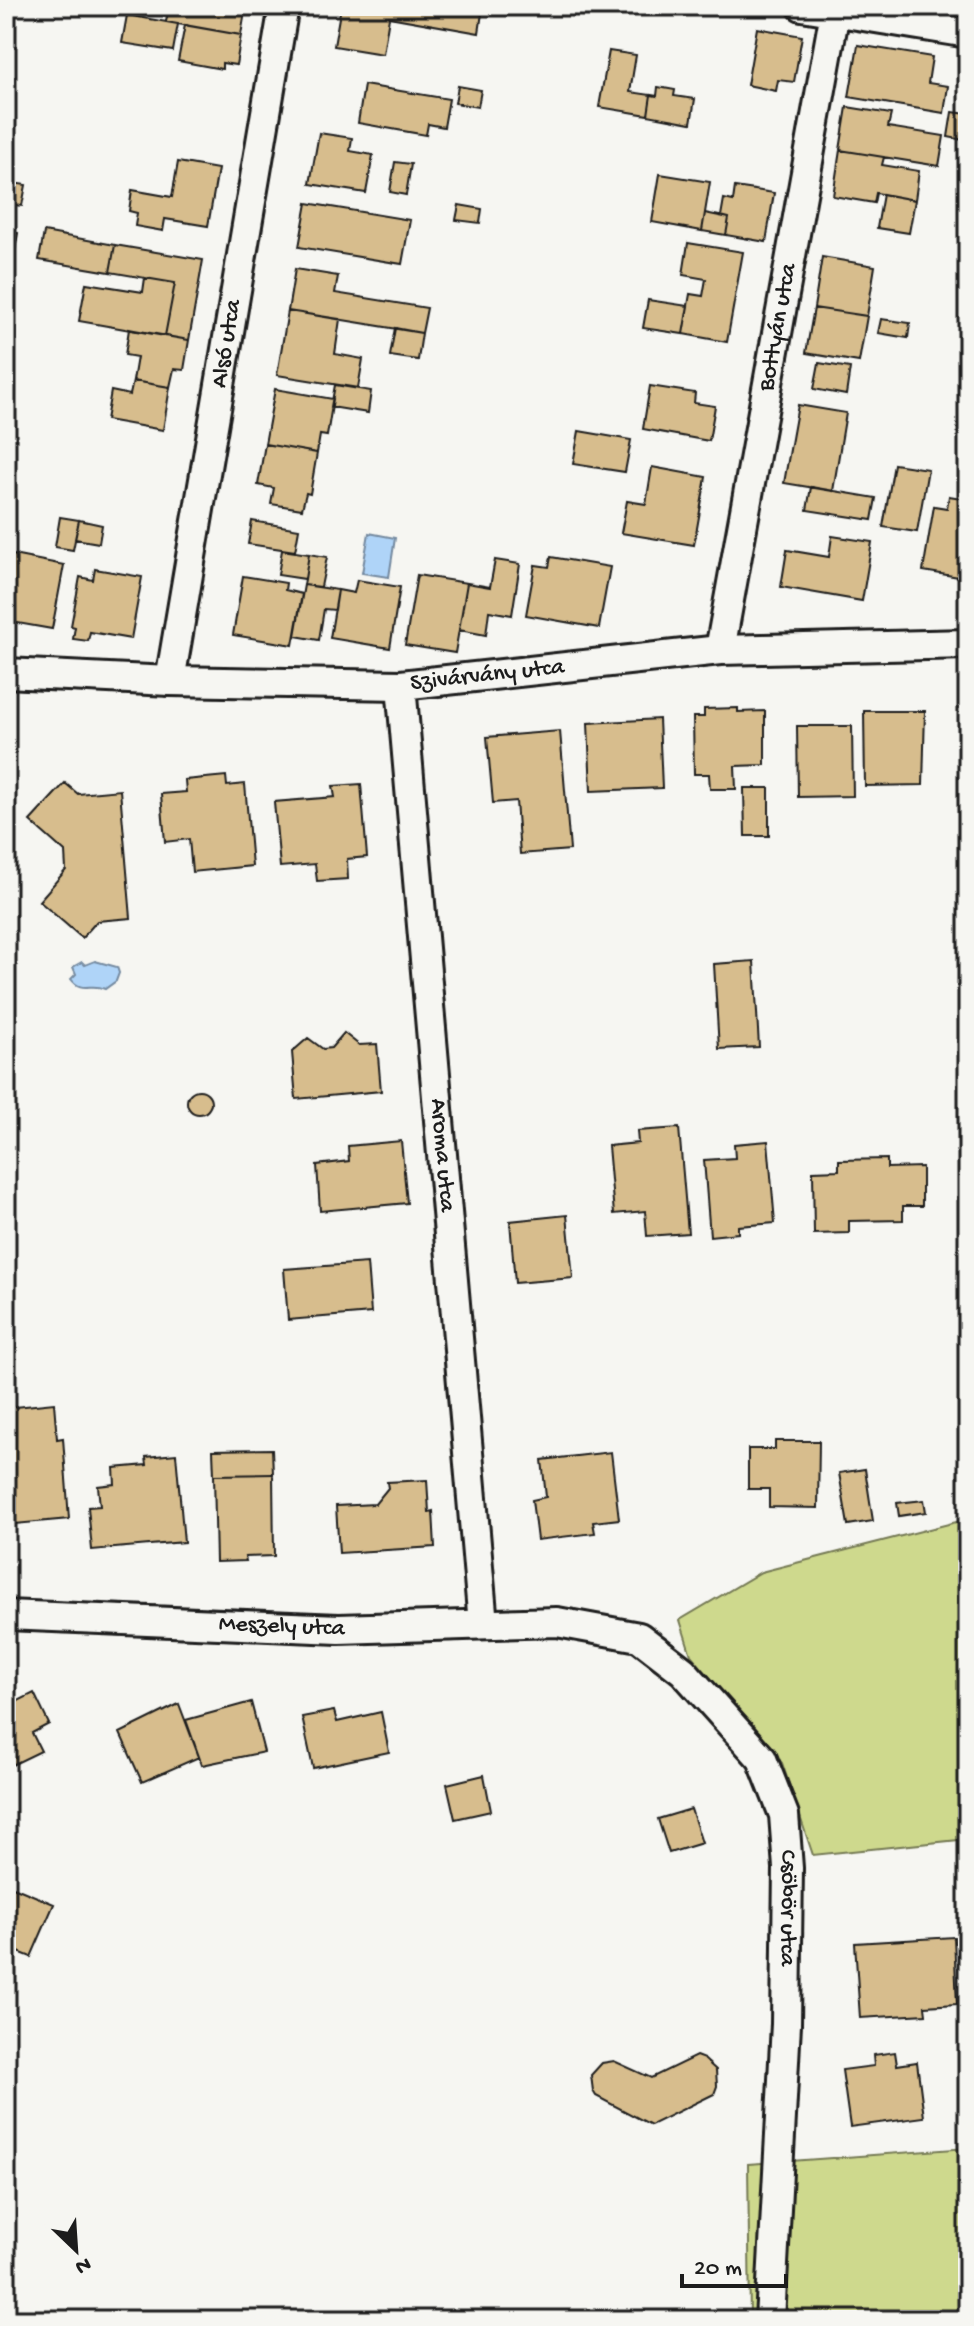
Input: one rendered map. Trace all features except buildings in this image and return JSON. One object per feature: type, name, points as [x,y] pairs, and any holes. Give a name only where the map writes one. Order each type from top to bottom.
[{"type":"street","name":"Alsó utca","points":[[170,681],[284,6]]},
{"type":"street","points":[[802,6],[836,9],[968,33]]},
{"type":"street","name":"Bottyán utca","points":[[720,650],[836,9]]},
{"type":"street","name":"Szivárvány utca","points":[[6,673],[170,681],[401,685],[720,650],[968,644]]},
{"type":"street","name":"Aroma utca","points":[[401,685],[483,1624]]},
{"type":"street","name":"Meszely utca","points":[[6,1615],[339,1629],[557,1622]]},
{"type":"street","name":"Csöbör utca","points":[[557,1622],[639,1637],[683,1671],[762,1759],[784,1815],[788,1868],[786,2024],[770,2320]]},
{"type":"green space","points":[[968,1519],[968,1839],[813,1855],[782,1763],[691,1655],[680,1620],[761,1572]]},
{"type":"green space","points":[[968,2148],[968,2320],[750,2320],[748,2164]]},
{"type":"water","points":[[369,533],[395,538],[389,577],[362,573]]},
{"type":"water","points":[[95,961],[117,967],[119,973],[116,981],[105,989],[79,986],[71,979],[76,974],[73,967],[82,962],[85,965]]}]
